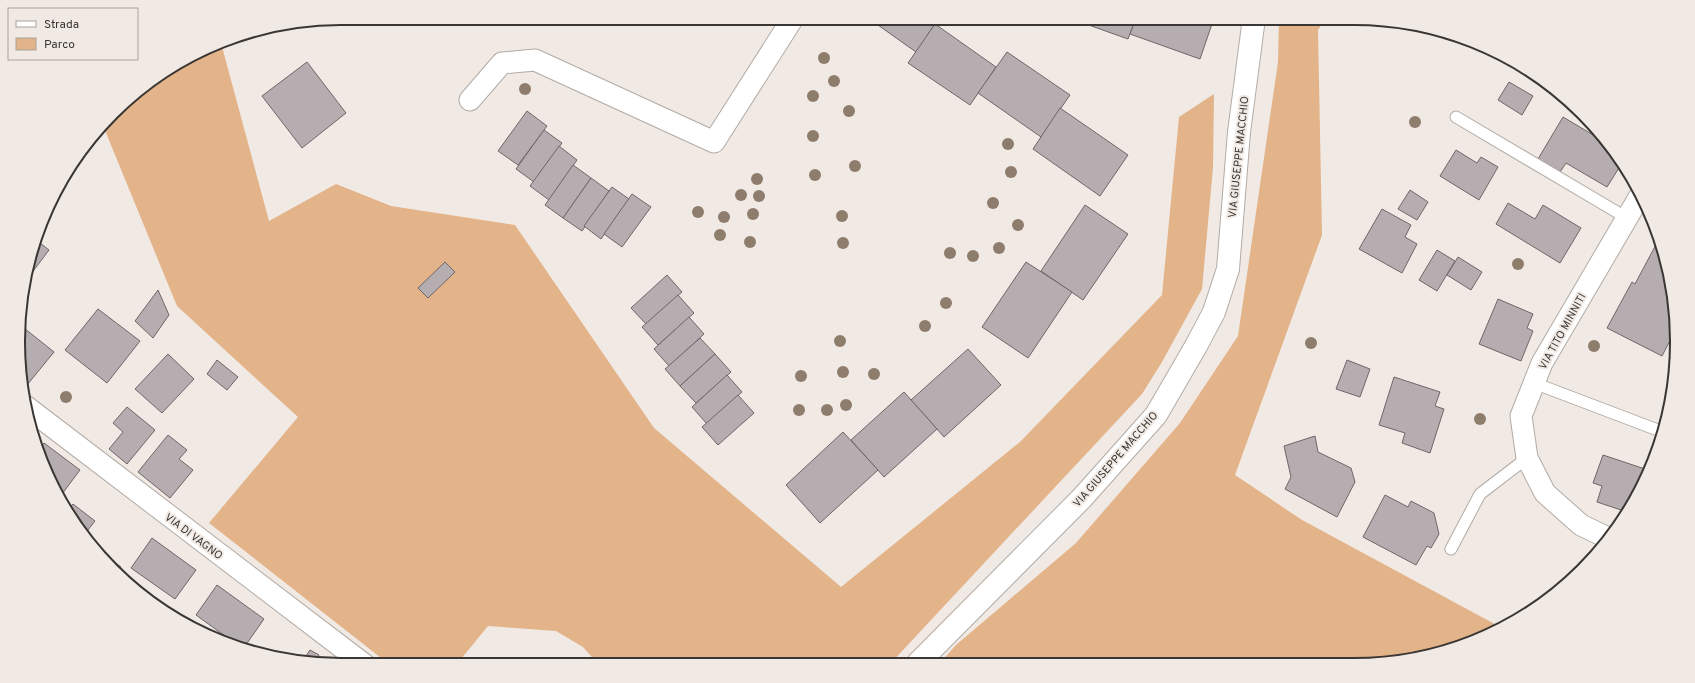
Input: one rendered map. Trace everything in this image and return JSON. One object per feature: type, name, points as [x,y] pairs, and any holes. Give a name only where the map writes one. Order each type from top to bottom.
[{"type":"street","points":[[470,100],[502,63],[534,60],[714,142],[789,25]]},
{"type":"street","name":"VIA GIUSEPPE MACCHIO","points":[[924,658],[1082,498],[1156,415],[1214,312],[1228,269],[1239,132],[1253,25]]},
{"type":"street","name":"VIA TITO MINNITI","points":[[1603,536],[1581,525],[1545,493],[1527,458],[1521,416],[1542,363],[1637,201]]},
{"type":"street","name":"VIA DI VAGNO","points":[[33,412],[356,658]]},
{"type":"lane","points":[[1456,117],[1627,218]]},
{"type":"lane","points":[[1534,383],[1657,430]]},
{"type":"lane","points":[[1450,549],[1480,494],[1527,458]]},
{"type":"green space","points":[[1279,25],[1321,25],[1318,30],[1322,235],[1235,475],[1302,520],[1495,624],[1475,634],[1435,647],[1415,652],[1374,657],[944,658],[956,645],[1076,543],[1180,423],[1238,336],[1278,62]]},
{"type":"green space","points":[[222,48],[269,221],[336,184],[391,206],[515,225],[654,428],[841,587],[1020,442],[1162,295],[1179,117],[1214,94],[1213,167],[1202,289],[1162,362],[1142,394],[896,658],[593,658],[583,647],[556,631],[488,626],[462,658],[381,658],[209,523],[298,417],[177,306],[105,131],[149,90],[183,67]]},
{"type":"building","points":[[878,25],[934,25],[916,52]]},
{"type":"building","points":[[934,25],[936,25],[996,67],[970,105],[908,63]]},
{"type":"building","points":[[1089,25],[1133,25],[1128,39]]},
{"type":"building","points":[[1133,25],[1212,25],[1200,59],[1130,34]]},
{"type":"building","points":[[1007,52],[1070,95],[1041,137],[978,93]]},
{"type":"building","points":[[307,62],[346,113],[302,148],[262,96]]},
{"type":"building","points":[[1509,82],[1533,96],[1522,115],[1498,100]]},
{"type":"building","points":[[1060,108],[1128,155],[1100,196],[1033,149]]},
{"type":"building","points":[[527,111],[547,126],[518,165],[498,151]]},
{"type":"building","points":[[1563,117],[1592,134],[1619,168],[1607,187],[1566,163],[1560,172],[1538,159]]},
{"type":"building","points":[[544,130],[562,143],[534,182],[516,169]]},
{"type":"building","points":[[559,146],[577,160],[549,200],[530,186]]},
{"type":"building","points":[[1456,150],[1477,163],[1481,157],[1498,167],[1479,200],[1440,176]]},
{"type":"building","points":[[573,165],[591,178],[563,218],[545,205]]},
{"type":"building","points":[[591,178],[609,191],[582,231],[563,218]]},
{"type":"building","points":[[612,187],[629,199],[601,239],[584,226]]},
{"type":"building","points":[[1410,190],[1428,202],[1417,220],[1398,209]]},
{"type":"building","points":[[632,194],[651,207],[622,247],[604,234]]},
{"type":"building","points":[[1508,203],[1535,219],[1543,205],[1581,228],[1560,263],[1496,224]]},
{"type":"building","points":[[1085,205],[1128,234],[1083,300],[1041,271]]},
{"type":"building","points":[[1382,209],[1411,225],[1405,237],[1417,244],[1402,273],[1359,249]]},
{"type":"building","points":[[41,244],[49,250],[33,271]]},
{"type":"building","points":[[1655,247],[1664,280],[1669,321],[1670,341],[1662,356],[1607,328],[1632,282],[1635,284]]},
{"type":"building","points":[[1437,250],[1455,261],[1437,291],[1419,280]]},
{"type":"building","points":[[1458,257],[1482,272],[1471,290],[1447,275]]},
{"type":"building","points":[[445,262],[455,272],[428,298],[418,288]]},
{"type":"building","points":[[1026,262],[1072,292],[1028,358],[982,327]]},
{"type":"building","points":[[667,275],[682,292],[646,324],[631,308]]},
{"type":"building","points":[[158,290],[169,315],[153,338],[135,321]]},
{"type":"building","points":[[678,295],[694,313],[658,345],[642,327]]},
{"type":"building","points":[[1498,299],[1533,314],[1527,328],[1533,331],[1521,361],[1479,344]]},
{"type":"building","points":[[98,309],[140,341],[107,383],[65,350]]},
{"type":"building","points":[[689,317],[704,334],[669,366],[654,349]]},
{"type":"building","points":[[26,329],[54,352],[28,384]]},
{"type":"building","points":[[700,338],[715,354],[680,386],[665,369]]},
{"type":"building","points":[[968,349],[1001,385],[944,437],[911,400]]},
{"type":"building","points":[[168,354],[194,379],[162,413],[135,389]]},
{"type":"building","points":[[715,354],[731,372],[696,403],[680,386]]},
{"type":"building","points":[[217,360],[238,377],[227,390],[207,374]]},
{"type":"building","points":[[1347,360],[1370,369],[1360,397],[1336,389]]},
{"type":"building","points":[[727,375],[742,392],[707,424],[692,407]]},
{"type":"building","points":[[1394,377],[1440,392],[1435,406],[1444,409],[1430,453],[1402,443],[1405,433],[1379,425]]},
{"type":"building","points":[[904,392],[937,429],[884,477],[851,440]]},
{"type":"building","points":[[738,395],[754,413],[718,445],[702,427]]},
{"type":"building","points":[[127,407],[155,430],[127,464],[109,449],[123,432],[113,423]]},
{"type":"building","points":[[843,432],[878,470],[820,523],[786,485]]},
{"type":"building","points":[[168,435],[187,450],[179,459],[193,470],[170,498],[138,472]]},
{"type":"building","points":[[1315,436],[1318,452],[1351,468],[1355,482],[1337,517],[1285,489],[1291,477],[1284,446]]},
{"type":"building","points":[[44,443],[80,470],[63,492],[49,463],[43,445]]},
{"type":"building","points":[[1603,455],[1643,468],[1621,510],[1597,502],[1602,486],[1593,483]]},
{"type":"building","points":[[1385,495],[1408,507],[1411,501],[1434,513],[1439,534],[1431,548],[1427,546],[1416,565],[1363,537]]},
{"type":"building","points":[[73,504],[95,521],[88,531],[78,517],[71,506]]},
{"type":"building","points":[[152,538],[196,570],[175,599],[131,568]]},
{"type":"building","points":[[217,585],[264,619],[247,643],[224,636],[196,615]]},
{"type":"building","points":[[310,650],[319,655],[318,657],[306,656]]}]
